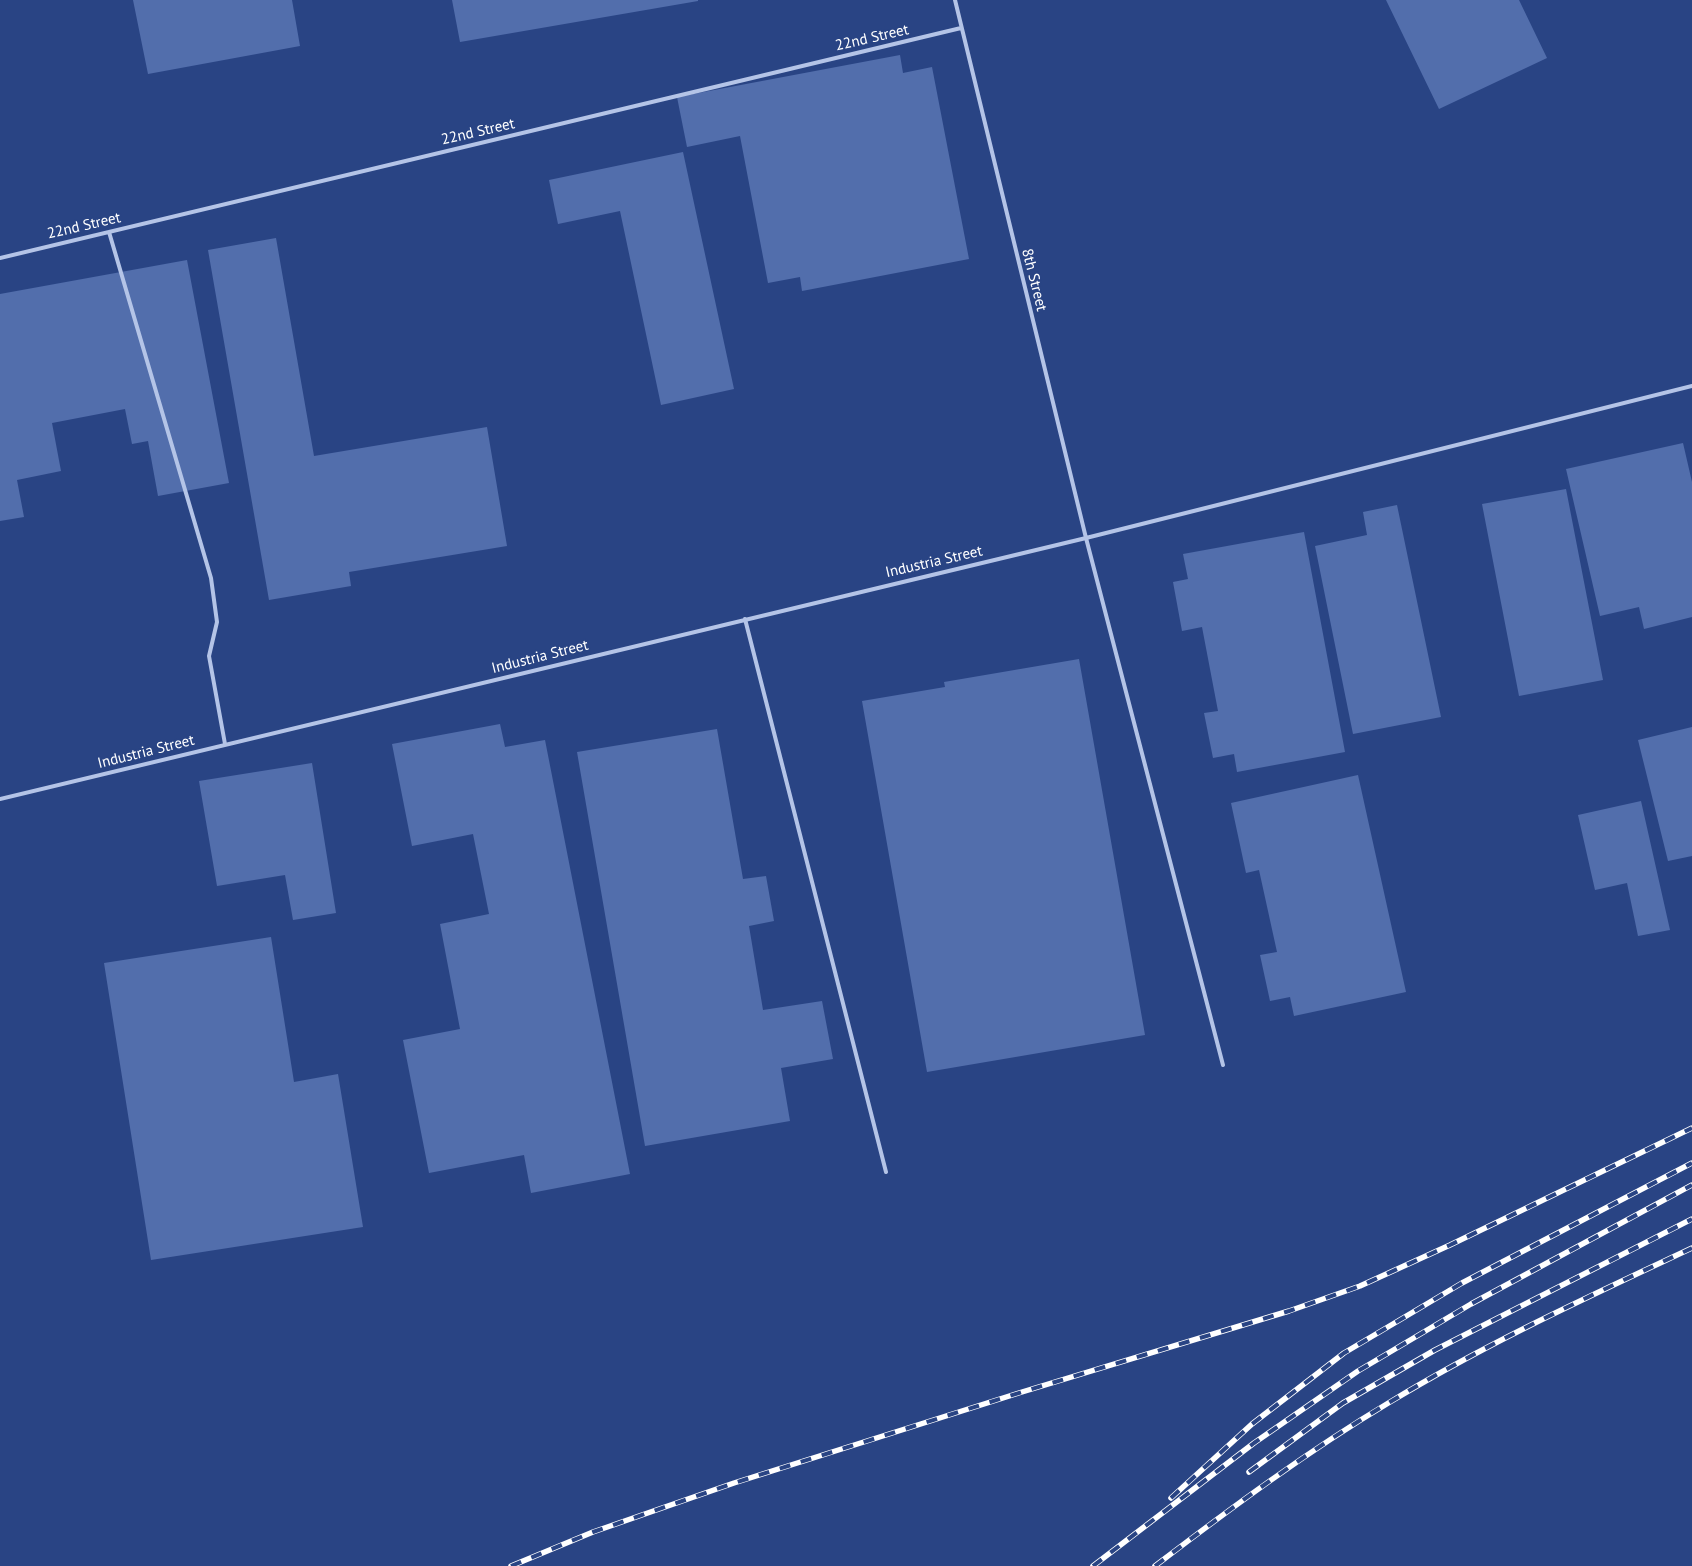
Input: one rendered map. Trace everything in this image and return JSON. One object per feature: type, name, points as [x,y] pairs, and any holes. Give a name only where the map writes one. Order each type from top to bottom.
[{"type":"lane","name":"8th Street","points":[[955,0],[1086,538],[1223,1065]]},
{"type":"lane","name":"22nd Street","points":[[0,258],[961,28]]},
{"type":"lane","points":[[109,232],[211,578],[217,622],[209,656],[226,744]]},
{"type":"lane","name":"Industria Street","points":[[0,799],[1086,538],[1692,386]]},
{"type":"lane","points":[[745,619],[886,1172]]},
{"type":"building","points":[[133,0],[292,0],[300,46],[148,74]]},
{"type":"building","points":[[452,0],[698,0],[698,1],[460,42]]},
{"type":"building","points":[[1386,0],[1519,0],[1547,58],[1439,109]]},
{"type":"building","points":[[900,55],[903,73],[932,67],[969,259],[802,291],[800,277],[768,283],[740,136],[687,147],[677,97]]},
{"type":"building","points":[[683,152],[734,389],[661,405],[620,211],[558,224],[549,180]]},
{"type":"building","points":[[276,238],[314,456],[487,427],[507,546],[349,572],[351,586],[269,600],[208,250]]},
{"type":"building","points":[[187,260],[229,483],[158,496],[148,441],[132,444],[125,409],[52,423],[61,471],[17,480],[24,517],[0,521],[0,294]]},
{"type":"building","points":[[1683,443],[1692,482],[1692,617],[1644,629],[1639,607],[1600,616],[1566,469]]},
{"type":"building","points":[[1566,489],[1603,680],[1519,696],[1482,504]]},
{"type":"building","points":[[1397,505],[1441,717],[1353,734],[1315,546],[1367,535],[1363,512]]},
{"type":"building","points":[[1304,532],[1345,752],[1237,772],[1234,754],[1213,758],[1204,713],[1218,711],[1202,627],[1182,631],[1173,582],[1188,579],[1183,554]]},
{"type":"building","points":[[1079,659],[1145,1035],[927,1072],[862,701],[945,687],[944,682]]},
{"type":"building","points":[[500,724],[505,747],[545,740],[630,1174],[531,1193],[524,1155],[429,1173],[403,1040],[460,1029],[440,924],[489,914],[473,834],[412,846],[392,744]]},
{"type":"building","points":[[1692,727],[1692,856],[1668,861],[1638,740]]},
{"type":"building","points":[[717,729],[743,879],[766,876],[774,921],[749,926],[763,1010],[822,1001],[833,1059],[781,1068],[790,1121],[645,1146],[577,752]]},
{"type":"building","points":[[312,763],[336,913],[293,920],[285,875],[217,886],[199,781]]},
{"type":"building","points":[[1358,775],[1406,992],[1294,1016],[1290,997],[1270,1001],[1260,955],[1277,952],[1259,870],[1246,873],[1231,803]]},
{"type":"building","points":[[1641,801],[1670,930],[1638,936],[1627,883],[1595,890],[1578,815]]},
{"type":"building","points":[[271,937],[294,1082],[338,1074],[363,1227],[151,1260],[104,963]]},
{"type":"railway","points":[[511,1566],[593,1532],[734,1483],[1022,1392],[1289,1311],[1360,1286],[1450,1245],[1692,1128]]},
{"type":"railway","points":[[1171,1498],[1252,1424],[1344,1353],[1462,1283],[1692,1163]]},
{"type":"railway","points":[[1093,1566],[1254,1443],[1358,1371],[1471,1304],[1692,1185]]},
{"type":"railway","points":[[1249,1472],[1343,1403],[1435,1350],[1692,1219]]},
{"type":"railway","points":[[1155,1566],[1329,1440],[1427,1380],[1577,1302],[1692,1248]]}]
